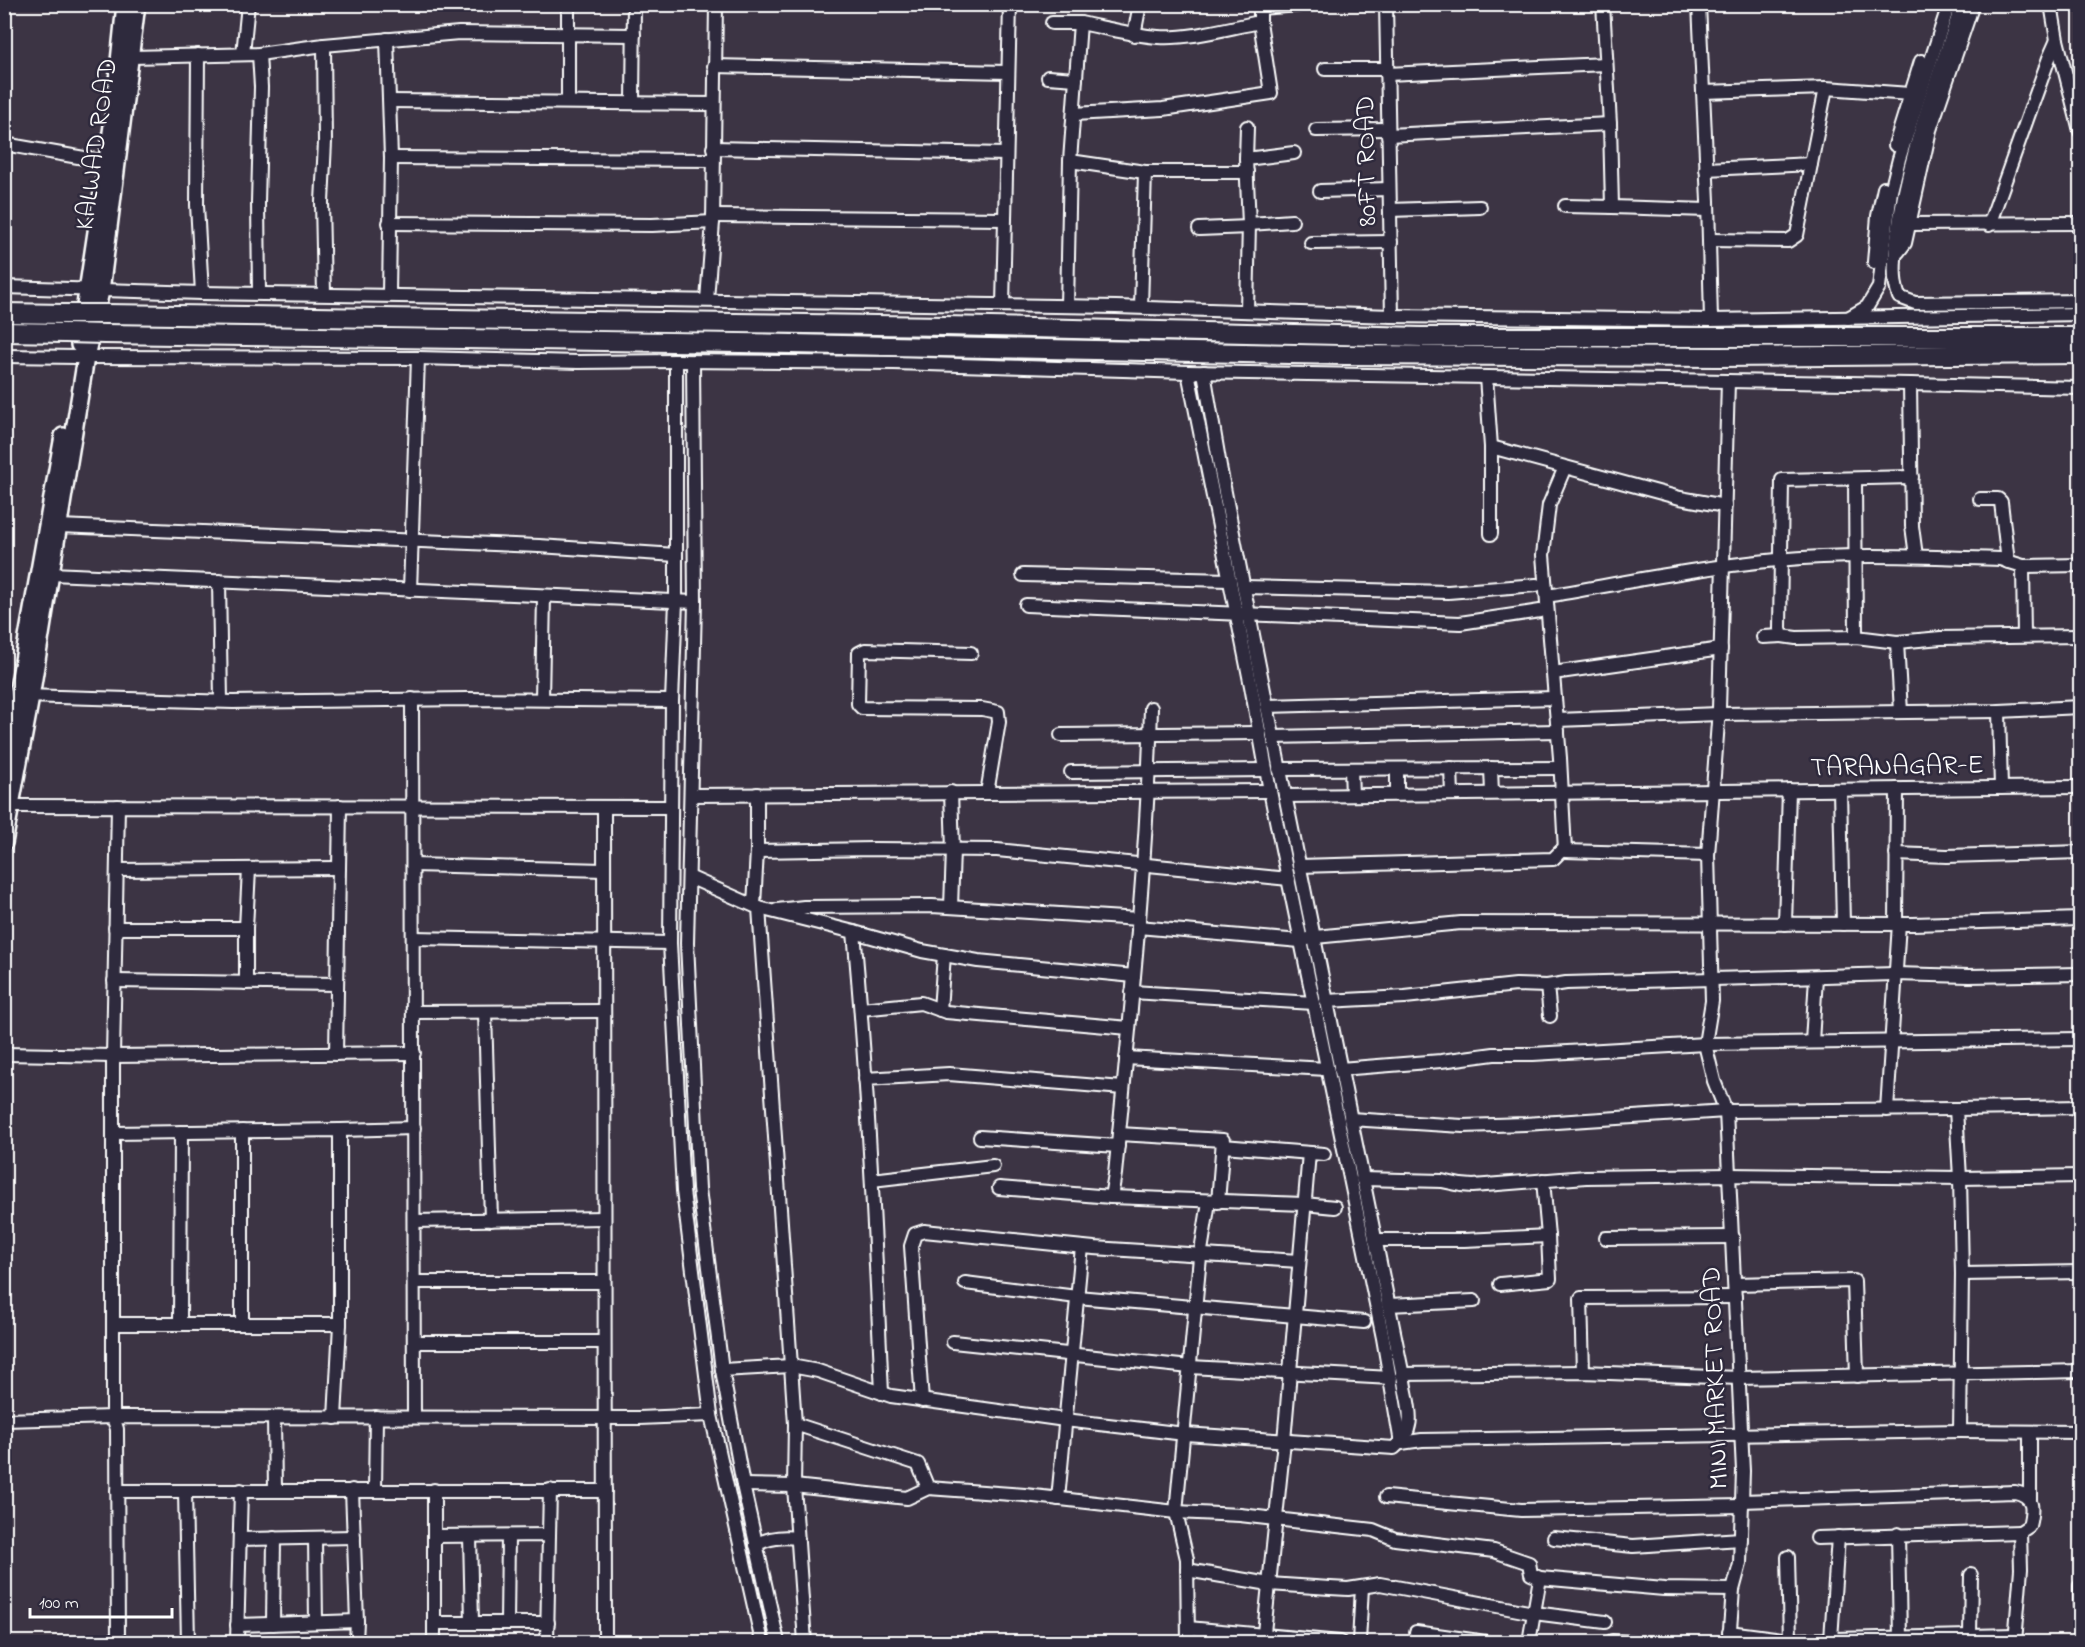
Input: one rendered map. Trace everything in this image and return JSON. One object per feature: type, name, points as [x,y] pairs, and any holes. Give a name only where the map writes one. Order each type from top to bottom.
[{"type":"highway","points":[[4,313],[2079,346]]},
{"type":"highway","points":[[4,332],[740,342],[1345,355],[1719,357],[2079,346]]},
{"type":"main road","name":"KALWAD ROAD","points":[[95,290],[124,4]]},
{"type":"main road","name":"KALWAD ROAD","points":[[95,290],[132,57],[137,4]]},
{"type":"main road","points":[[4,843],[11,806],[24,696],[95,290]]},
{"type":"main road","points":[[4,767],[7,737],[24,696],[51,574],[82,357]]},
{"type":"street","points":[[243,54],[248,4]]},
{"type":"street","points":[[568,4],[568,101]]},
{"type":"street","points":[[633,102],[634,4]]},
{"type":"street","points":[[707,300],[713,219],[716,4]]},
{"type":"street","points":[[1003,305],[1010,4]]},
{"type":"street","points":[[1134,34],[1140,4]]},
{"type":"street","points":[[1074,114],[1163,109],[1271,93],[1260,22],[1260,6],[1316,4]]},
{"type":"street","name":"80FT ROAD","points":[[1386,4],[1392,316]]},
{"type":"street","points":[[1603,4],[1612,207],[1614,207]]},
{"type":"street","points":[[1699,4],[1711,320]]},
{"type":"street","points":[[1879,287],[1873,272],[1878,216],[1910,94],[1940,4]]},
{"type":"street","points":[[1847,319],[1867,308],[1879,287],[1891,191],[1899,159],[1949,4]]},
{"type":"street","points":[[1962,4],[1918,137],[1905,189],[1895,255],[1899,297],[1915,303],[2080,301]]},
{"type":"street","points":[[1895,255],[1905,243],[1930,130],[1973,4]]},
{"type":"street","points":[[2051,4],[2057,40],[2080,131]]},
{"type":"street","points":[[1052,24],[1080,23],[1161,37],[1195,34],[1260,22]]},
{"type":"street","points":[[1067,306],[1070,161],[1080,23]]},
{"type":"street","points":[[132,57],[259,54],[324,45],[459,33],[634,35]]},
{"type":"street","points":[[387,39],[391,158],[389,294]]},
{"type":"street","points":[[1989,225],[2057,40]]},
{"type":"street","points":[[324,45],[325,142],[322,202],[324,294]]},
{"type":"street","points":[[259,54],[261,87],[258,202],[259,293]]},
{"type":"street","points":[[198,55],[197,205],[201,293]]},
{"type":"street","points":[[1325,69],[1387,72],[1606,64]]},
{"type":"street","points":[[714,66],[1008,72]]},
{"type":"street","points":[[1048,77],[1076,79]]},
{"type":"street","points":[[1703,92],[1826,88],[1910,94]]},
{"type":"street","points":[[1709,240],[1788,241],[1797,236],[1826,88]]},
{"type":"street","points":[[390,101],[714,104]]},
{"type":"street","points":[[1316,130],[1388,132],[1610,124]]},
{"type":"street","points":[[1247,127],[1249,226],[1247,310]]},
{"type":"street","points":[[4,144],[107,162]]},
{"type":"street","points":[[1070,161],[1145,172],[1246,166],[1294,153]]},
{"type":"street","points":[[391,158],[713,154],[1006,154]]},
{"type":"street","points":[[1706,169],[1811,164]]},
{"type":"street","points":[[1141,307],[1145,172]]},
{"type":"street","points":[[1320,190],[1389,189]]},
{"type":"street","points":[[1565,206],[1708,210]]},
{"type":"street","points":[[1390,210],[1480,207]]},
{"type":"street","points":[[389,223],[652,225],[713,219],[1005,219]]},
{"type":"street","points":[[1199,229],[1292,221]]},
{"type":"street","points":[[1909,224],[2080,224]]},
{"type":"street","points":[[1311,243],[1391,242]]},
{"type":"street","points":[[4,287],[201,293],[1141,307],[1392,316],[1711,320],[2080,314]]},
{"type":"street","points":[[4,356],[894,363],[1188,372],[2080,388]]},
{"type":"street","points":[[410,590],[418,358]]},
{"type":"street","points":[[676,361],[676,602],[672,701],[670,943],[683,1191],[711,1415],[762,1642]]},
{"type":"street","points":[[693,362],[695,602],[687,943],[699,1190],[722,1370],[743,1485],[778,1642]]},
{"type":"street","points":[[1188,372],[1230,580],[1243,613],[1267,706],[1273,737],[1270,791],[1300,941],[1320,1002],[1396,1376]]},
{"type":"street","points":[[1204,372],[1244,587],[1243,613],[1260,733],[1285,796],[1315,937],[1320,1002]]},
{"type":"street","points":[[1486,377],[1491,447],[1491,534]]},
{"type":"street","points":[[1705,1044],[1712,1001],[1708,855],[1719,714],[1728,381]]},
{"type":"street","points":[[1910,384],[1912,526],[1916,556]]},
{"type":"street","points":[[1491,447],[1680,498],[1725,506]]},
{"type":"street","points":[[1299,866],[1553,859],[1564,848],[1562,792],[1543,555],[1549,505],[1565,467]]},
{"type":"street","points":[[1782,636],[1780,629],[1780,560],[1782,480],[1912,477]]},
{"type":"street","points":[[1855,479],[1856,637]]},
{"type":"street","points":[[1980,499],[2001,501],[2008,562]]},
{"type":"street","points":[[58,526],[539,546],[676,555]]},
{"type":"street","points":[[1547,596],[1722,566],[1855,555],[2000,559],[2023,566],[2080,565]]},
{"type":"street","points":[[2023,566],[2025,636]]},
{"type":"street","points":[[51,574],[695,602]]},
{"type":"street","points":[[1023,575],[1230,580]]},
{"type":"street","points":[[219,581],[221,701]]},
{"type":"street","points":[[1244,587],[1448,592],[1536,585]]},
{"type":"street","points":[[542,699],[544,596]]},
{"type":"street","points":[[1026,605],[1460,623],[1540,611]]},
{"type":"street","points":[[1763,637],[1856,637],[1897,642],[1941,638],[2080,636]]},
{"type":"street","points":[[1897,642],[1901,712]]},
{"type":"street","points":[[1553,672],[1721,649]]},
{"type":"street","points":[[971,653],[865,650],[859,652],[858,704],[862,708],[982,709],[998,712],[999,722],[987,793]]},
{"type":"street","points":[[24,696],[64,695],[221,701],[412,699],[672,701]]},
{"type":"street","points":[[412,699],[414,1417]]},
{"type":"street","points":[[1267,706],[1555,699]]},
{"type":"street","points":[[1273,737],[1557,726],[1719,714],[1999,711],[2080,707]]},
{"type":"street","points":[[1111,1197],[1139,923],[1149,791],[1151,708]]},
{"type":"street","points":[[1999,711],[2001,788]]},
{"type":"street","points":[[1061,735],[1260,733]]},
{"type":"street","points":[[1451,768],[1452,794]]},
{"type":"street","points":[[1491,768],[1492,793]]},
{"type":"street","points":[[1071,772],[1560,768]]},
{"type":"street","points":[[1351,769],[1352,795]]},
{"type":"street","points":[[1397,769],[1397,794]]},
{"type":"street","name":"TARANAGAR-E","points":[[1285,796],[2080,788]]},
{"type":"street","points":[[1887,1110],[1897,924],[1897,789]]},
{"type":"street","points":[[1785,924],[1789,790]]},
{"type":"street","points":[[1840,790],[1843,924]]},
{"type":"street","points":[[691,795],[1270,791]]},
{"type":"street","points":[[951,792],[953,850],[951,907]]},
{"type":"street","points":[[757,794],[757,851],[795,1424],[794,1486],[805,1642]]},
{"type":"street","points":[[11,806],[671,807]]},
{"type":"street","points":[[118,806],[113,1056],[113,1417],[117,1429],[118,1642]]},
{"type":"street","points":[[336,1054],[340,806]]},
{"type":"street","points":[[604,807],[605,1642]]},
{"type":"street","points":[[1564,848],[1565,851],[1708,855]]},
{"type":"street","points":[[757,851],[997,850],[1289,879]]},
{"type":"street","points":[[1896,854],[1947,856],[2080,852]]},
{"type":"street","points":[[413,865],[604,870]]},
{"type":"street","points":[[117,870],[339,868]]},
{"type":"street","points":[[246,983],[249,869]]},
{"type":"street","points":[[689,878],[761,908],[922,951],[978,961],[1134,976]]},
{"type":"street","points":[[761,908],[951,907],[1139,923],[1300,941],[1315,937],[1461,923],[1897,924],[2080,919]]},
{"type":"street","points":[[116,928],[246,928]]},
{"type":"street","points":[[854,932],[866,1079],[882,1394]]},
{"type":"street","points":[[413,938],[670,943]]},
{"type":"street","points":[[940,1010],[944,955]]},
{"type":"street","points":[[1132,992],[1320,1002],[1405,997],[1509,985],[1547,986],[1566,983],[1895,974],[1969,976],[2080,974]]},
{"type":"street","points":[[1812,1042],[1816,977]]},
{"type":"street","points":[[114,981],[338,984]]},
{"type":"street","points":[[1547,986],[1550,1016]]},
{"type":"street","points":[[861,1010],[921,1004],[940,1010],[1129,1028]]},
{"type":"street","points":[[414,1012],[604,1011]]},
{"type":"street","points":[[485,1012],[491,1220]]},
{"type":"street","points":[[1126,1058],[1334,1069],[1512,1053],[1533,1054],[1705,1044],[2080,1039]]},
{"type":"street","name":"MINI MARKET ROAD","points":[[1705,1044],[1714,1082],[1725,1111],[1739,1378],[1741,1539],[1740,1564],[1733,1590],[1730,1637]]},
{"type":"street","points":[[4,1054],[113,1056],[414,1053]]},
{"type":"street","points":[[1334,1069],[1350,1119],[1388,1305],[1401,1443]]},
{"type":"street","points":[[866,1079],[949,1074],[1123,1088]]},
{"type":"street","points":[[1350,1119],[1463,1126],[1725,1111],[2080,1107]]},
{"type":"street","points":[[1956,1109],[1962,1274],[1963,1373],[1960,1431]]},
{"type":"street","points":[[113,1133],[414,1128]]},
{"type":"street","points":[[336,1418],[340,1324],[340,1130]]},
{"type":"street","points":[[242,1131],[242,1324]]},
{"type":"street","points":[[180,1324],[181,1132]]},
{"type":"street","points":[[980,1137],[1224,1140],[1214,1202],[1200,1257],[1176,1512],[1187,1558],[1188,1642]]},
{"type":"street","points":[[1223,1146],[1324,1154]]},
{"type":"street","points":[[1263,1639],[1284,1441],[1309,1153]]},
{"type":"street","points":[[872,1180],[993,1167]]},
{"type":"street","points":[[1362,1179],[1442,1180],[1473,1186],[1586,1177],[2080,1176]]},
{"type":"street","points":[[1500,1284],[1551,1279],[1543,1180]]},
{"type":"street","points":[[999,1188],[1111,1197],[1335,1207]]},
{"type":"street","points":[[414,1221],[604,1218]]},
{"type":"street","points":[[922,1401],[911,1246],[915,1234],[924,1231],[1200,1257],[1299,1262]]},
{"type":"street","points":[[1375,1240],[1464,1240],[1548,1236]]},
{"type":"street","points":[[1606,1238],[1733,1236]]},
{"type":"street","points":[[1058,1499],[1082,1247]]},
{"type":"street","points":[[1962,1274],[2080,1272]]},
{"type":"street","points":[[1583,1372],[1581,1298],[1854,1281],[1857,1376]]},
{"type":"street","points":[[414,1282],[604,1282]]},
{"type":"street","points":[[965,1283],[1077,1297],[1364,1322]]},
{"type":"street","points":[[1388,1305],[1474,1302]]},
{"type":"street","points":[[113,1324],[340,1324]]},
{"type":"street","points":[[414,1342],[604,1342]]},
{"type":"street","points":[[952,1342],[1190,1367],[1396,1376],[1583,1372],[1739,1378],[2080,1371]]},
{"type":"street","points":[[722,1370],[791,1366],[818,1371],[882,1394],[922,1401],[1185,1434],[1394,1448],[1401,1443],[1422,1440],[1960,1431],[2080,1432]]},
{"type":"street","points":[[707,1388],[725,1386]]},
{"type":"street","points":[[4,1420],[113,1417],[604,1418],[711,1415]]},
{"type":"street","points":[[375,1490],[376,1417]]},
{"type":"street","points":[[274,1418],[275,1490]]},
{"type":"street","points":[[795,1424],[918,1464],[928,1488]]},
{"type":"street","points":[[1817,1538],[2020,1532],[2029,1526],[2031,1432]]},
{"type":"street","points":[[743,1485],[794,1486],[907,1498],[928,1488],[1176,1512],[1240,1515],[1373,1530],[1395,1539],[1494,1551],[1529,1563],[1531,1574],[1540,1578],[1664,1590],[1733,1590]]},
{"type":"street","points":[[237,1642],[241,1490]]},
{"type":"street","points":[[352,1490],[356,1642]]},
{"type":"street","points":[[434,1490],[434,1642]]},
{"type":"street","points":[[547,1642],[550,1490]]},
{"type":"street","points":[[117,1491],[605,1491]]},
{"type":"street","points":[[185,1491],[188,1642]]},
{"type":"street","points":[[1386,1497],[1521,1510],[1742,1504],[2015,1492],[2024,1493],[2030,1499]]},
{"type":"street","points":[[1730,1637],[1867,1641],[1970,1634],[2015,1639],[2021,1569],[2020,1532]]},
{"type":"street","points":[[1899,1534],[1900,1638]]},
{"type":"street","points":[[434,1536],[549,1535]]},
{"type":"street","points":[[470,1536],[472,1623]]},
{"type":"street","points":[[507,1623],[508,1536]]},
{"type":"street","points":[[240,1539],[354,1537]]},
{"type":"street","points":[[756,1545],[764,1540],[777,1537],[797,1538]]},
{"type":"street","points":[[1831,1639],[1838,1537]]},
{"type":"street","points":[[273,1624],[274,1538]]},
{"type":"street","points":[[315,1538],[316,1623]]},
{"type":"street","points":[[1554,1538],[1633,1546],[1741,1539]]},
{"type":"street","points":[[1788,1557],[1790,1640]]},
{"type":"street","points":[[1187,1570],[1269,1584],[1348,1589],[1380,1584],[1534,1613],[1605,1622]]},
{"type":"street","points":[[1970,1634],[1971,1575]]},
{"type":"street","points":[[1529,1642],[1540,1578]]},
{"type":"street","points":[[2080,1586],[2080,1606]]},
{"type":"street","points":[[1359,1642],[1362,1587]]},
{"type":"street","points":[[237,1625],[357,1621]]},
{"type":"street","points":[[434,1623],[548,1623]]},
{"type":"street","points":[[1188,1628],[1263,1639],[1340,1642]]},
{"type":"street","points":[[1416,1632],[1486,1642]]},
{"type":"street","points":[[1612,1641],[1635,1642]]}]
